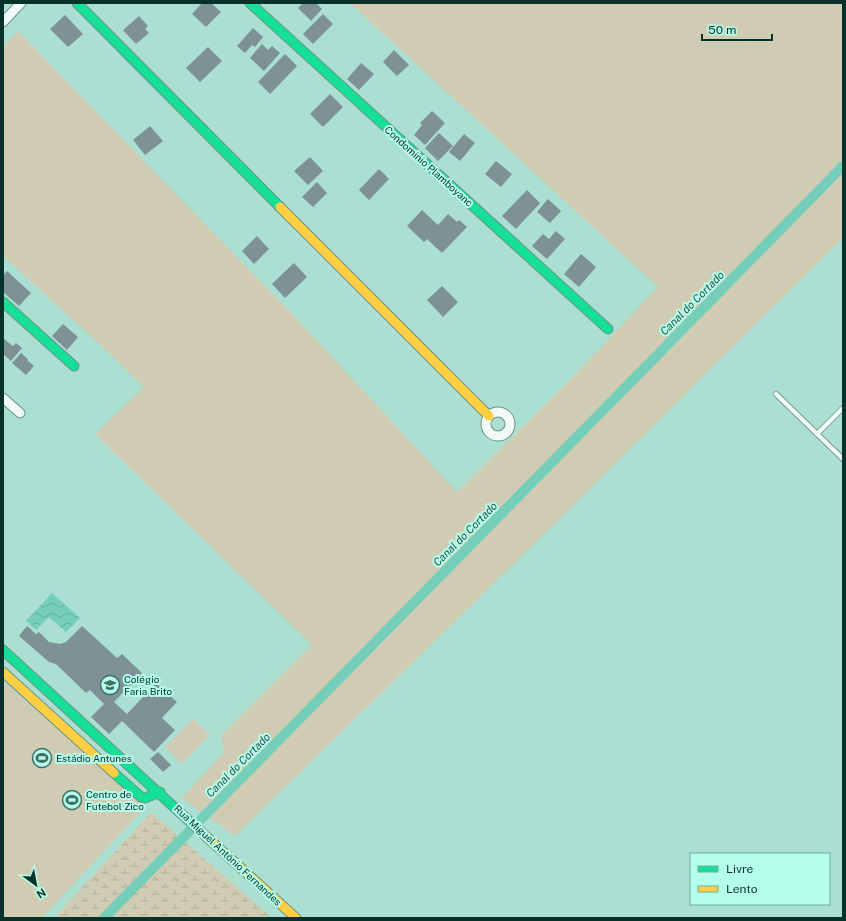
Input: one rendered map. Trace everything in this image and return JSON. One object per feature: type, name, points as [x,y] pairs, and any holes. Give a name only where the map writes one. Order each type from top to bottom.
[{"type":"street","points":[[3,22],[21,3]]},
{"type":"street","points":[[78,3],[489,416]]},
{"type":"street","name":"Condominio Plamboyanc","points":[[250,3],[608,329]]},
{"type":"street","points":[[3,302],[74,366]]},
{"type":"street","points":[[3,398],[20,413]]},
{"type":"street","name":"Rua Miguel Antônio Fernandes","points":[[5,655],[161,794],[296,918]]},
{"type":"street","points":[[3,672],[140,797],[145,798],[161,794]]},
{"type":"lane","points":[[776,394],[843,459]]},
{"type":"lane","points":[[817,434],[843,408]]},
{"type":"green space","points":[[350,3],[843,3],[843,238],[533,545],[235,836],[182,798],[224,752],[221,736],[312,645],[95,434],[144,387],[3,256],[3,46],[18,31],[297,319],[457,492],[567,383],[658,287]]},
{"type":"green space","name":"Centro de Futebol Zico","points":[[3,681],[146,806],[42,918],[3,918]]},
{"type":"green space","points":[[193,719],[210,735],[182,764],[165,747]]},
{"type":"green space","points":[[151,812],[272,918],[54,918]]},
{"type":"water","points":[[52,593],[80,618],[66,632],[49,617],[36,630],[26,621]]},
{"type":"building","points":[[202,3],[211,3],[221,12],[206,27],[192,14]]},
{"type":"building","points":[[303,3],[316,3],[322,9],[311,21],[298,8]]},
{"type":"building","points":[[323,14],[333,24],[313,44],[303,34]]},
{"type":"building","points":[[65,15],[83,34],[68,47],[50,29]]},
{"type":"building","points":[[139,16],[148,26],[145,29],[149,33],[136,44],[123,30]]},
{"type":"building","points":[[253,28],[263,37],[255,47],[252,45],[245,53],[237,46]]},
{"type":"building","points":[[262,44],[268,50],[272,46],[280,53],[264,71],[250,58]]},
{"type":"building","points":[[208,47],[222,61],[200,82],[186,68]]},
{"type":"building","points":[[394,50],[409,65],[397,76],[383,62]]},
{"type":"building","points":[[285,54],[297,66],[270,94],[258,82]]},
{"type":"building","points":[[361,63],[374,74],[359,90],[347,79]]},
{"type":"building","points":[[330,94],[343,107],[323,127],[310,114]]},
{"type":"building","points":[[432,111],[445,123],[425,145],[414,135],[422,125],[420,123]]},
{"type":"building","points":[[150,126],[163,141],[145,155],[133,140]]},
{"type":"building","points":[[439,133],[453,146],[438,161],[425,148]]},
{"type":"building","points":[[464,134],[475,143],[460,161],[449,152]]},
{"type":"building","points":[[310,157],[323,171],[308,185],[294,171]]},
{"type":"building","points":[[496,161],[512,174],[501,187],[485,174]]},
{"type":"building","points":[[379,169],[389,179],[369,200],[359,190]]},
{"type":"building","points":[[317,182],[327,193],[313,207],[302,197]]},
{"type":"building","points":[[527,190],[540,203],[516,229],[502,216]]},
{"type":"building","points":[[548,199],[561,211],[550,223],[537,212]]},
{"type":"building","points":[[422,210],[438,225],[448,214],[457,222],[459,220],[467,227],[442,253],[427,239],[424,242],[407,226]]},
{"type":"building","points":[[556,231],[565,239],[547,259],[532,246],[543,234],[549,239]]},
{"type":"building","points":[[257,236],[269,249],[254,264],[242,251]]},
{"type":"building","points":[[581,254],[596,267],[579,287],[564,274]]},
{"type":"building","points":[[294,263],[307,277],[285,298],[272,284]]},
{"type":"building","points":[[7,271],[31,293],[19,306],[3,292],[3,276]]},
{"type":"building","points":[[442,286],[458,302],[443,317],[427,300]]},
{"type":"building","points":[[63,324],[78,337],[67,350],[52,336]]},
{"type":"building","points":[[4,339],[13,346],[16,343],[22,348],[11,361],[3,354]]},
{"type":"building","points":[[21,353],[34,366],[26,375],[12,363]]},
{"type":"building","points":[[27,626],[36,634],[39,632],[49,642],[60,644],[66,642],[82,626],[117,658],[122,654],[142,673],[114,702],[127,714],[156,683],[177,702],[162,718],[175,730],[154,752],[122,721],[109,734],[91,717],[104,704],[90,690],[86,693],[56,664],[49,662],[19,636]]},
{"type":"building","points":[[158,752],[171,765],[163,772],[150,759]]},
{"type":"waterway","name":"Canal do Cortado","points":[[104,918],[843,166]]},
{"type":"traffic: fast","points":[[77,3],[280,207]]},
{"type":"traffic: fast","points":[[250,3],[608,329]]},
{"type":"traffic: fast","points":[[3,302],[74,366]]},
{"type":"traffic: fast","points":[[3,650],[200,831]]},
{"type":"traffic: fast","points":[[114,773],[141,797],[145,798],[160,792]]},
{"type":"traffic: slow","points":[[280,207],[489,416]]},
{"type":"traffic: slow","points":[[3,672],[114,773]]},
{"type":"traffic: slow","points":[[200,831],[296,918]]},
{"type":"place","name":"Colégio Faria Brito","points":[[110,685]]},
{"type":"place","name":"Estádio Antunes","points":[[42,758]]},
{"type":"place","name":"Centro de Futebol Zico","points":[[72,800]]}]
